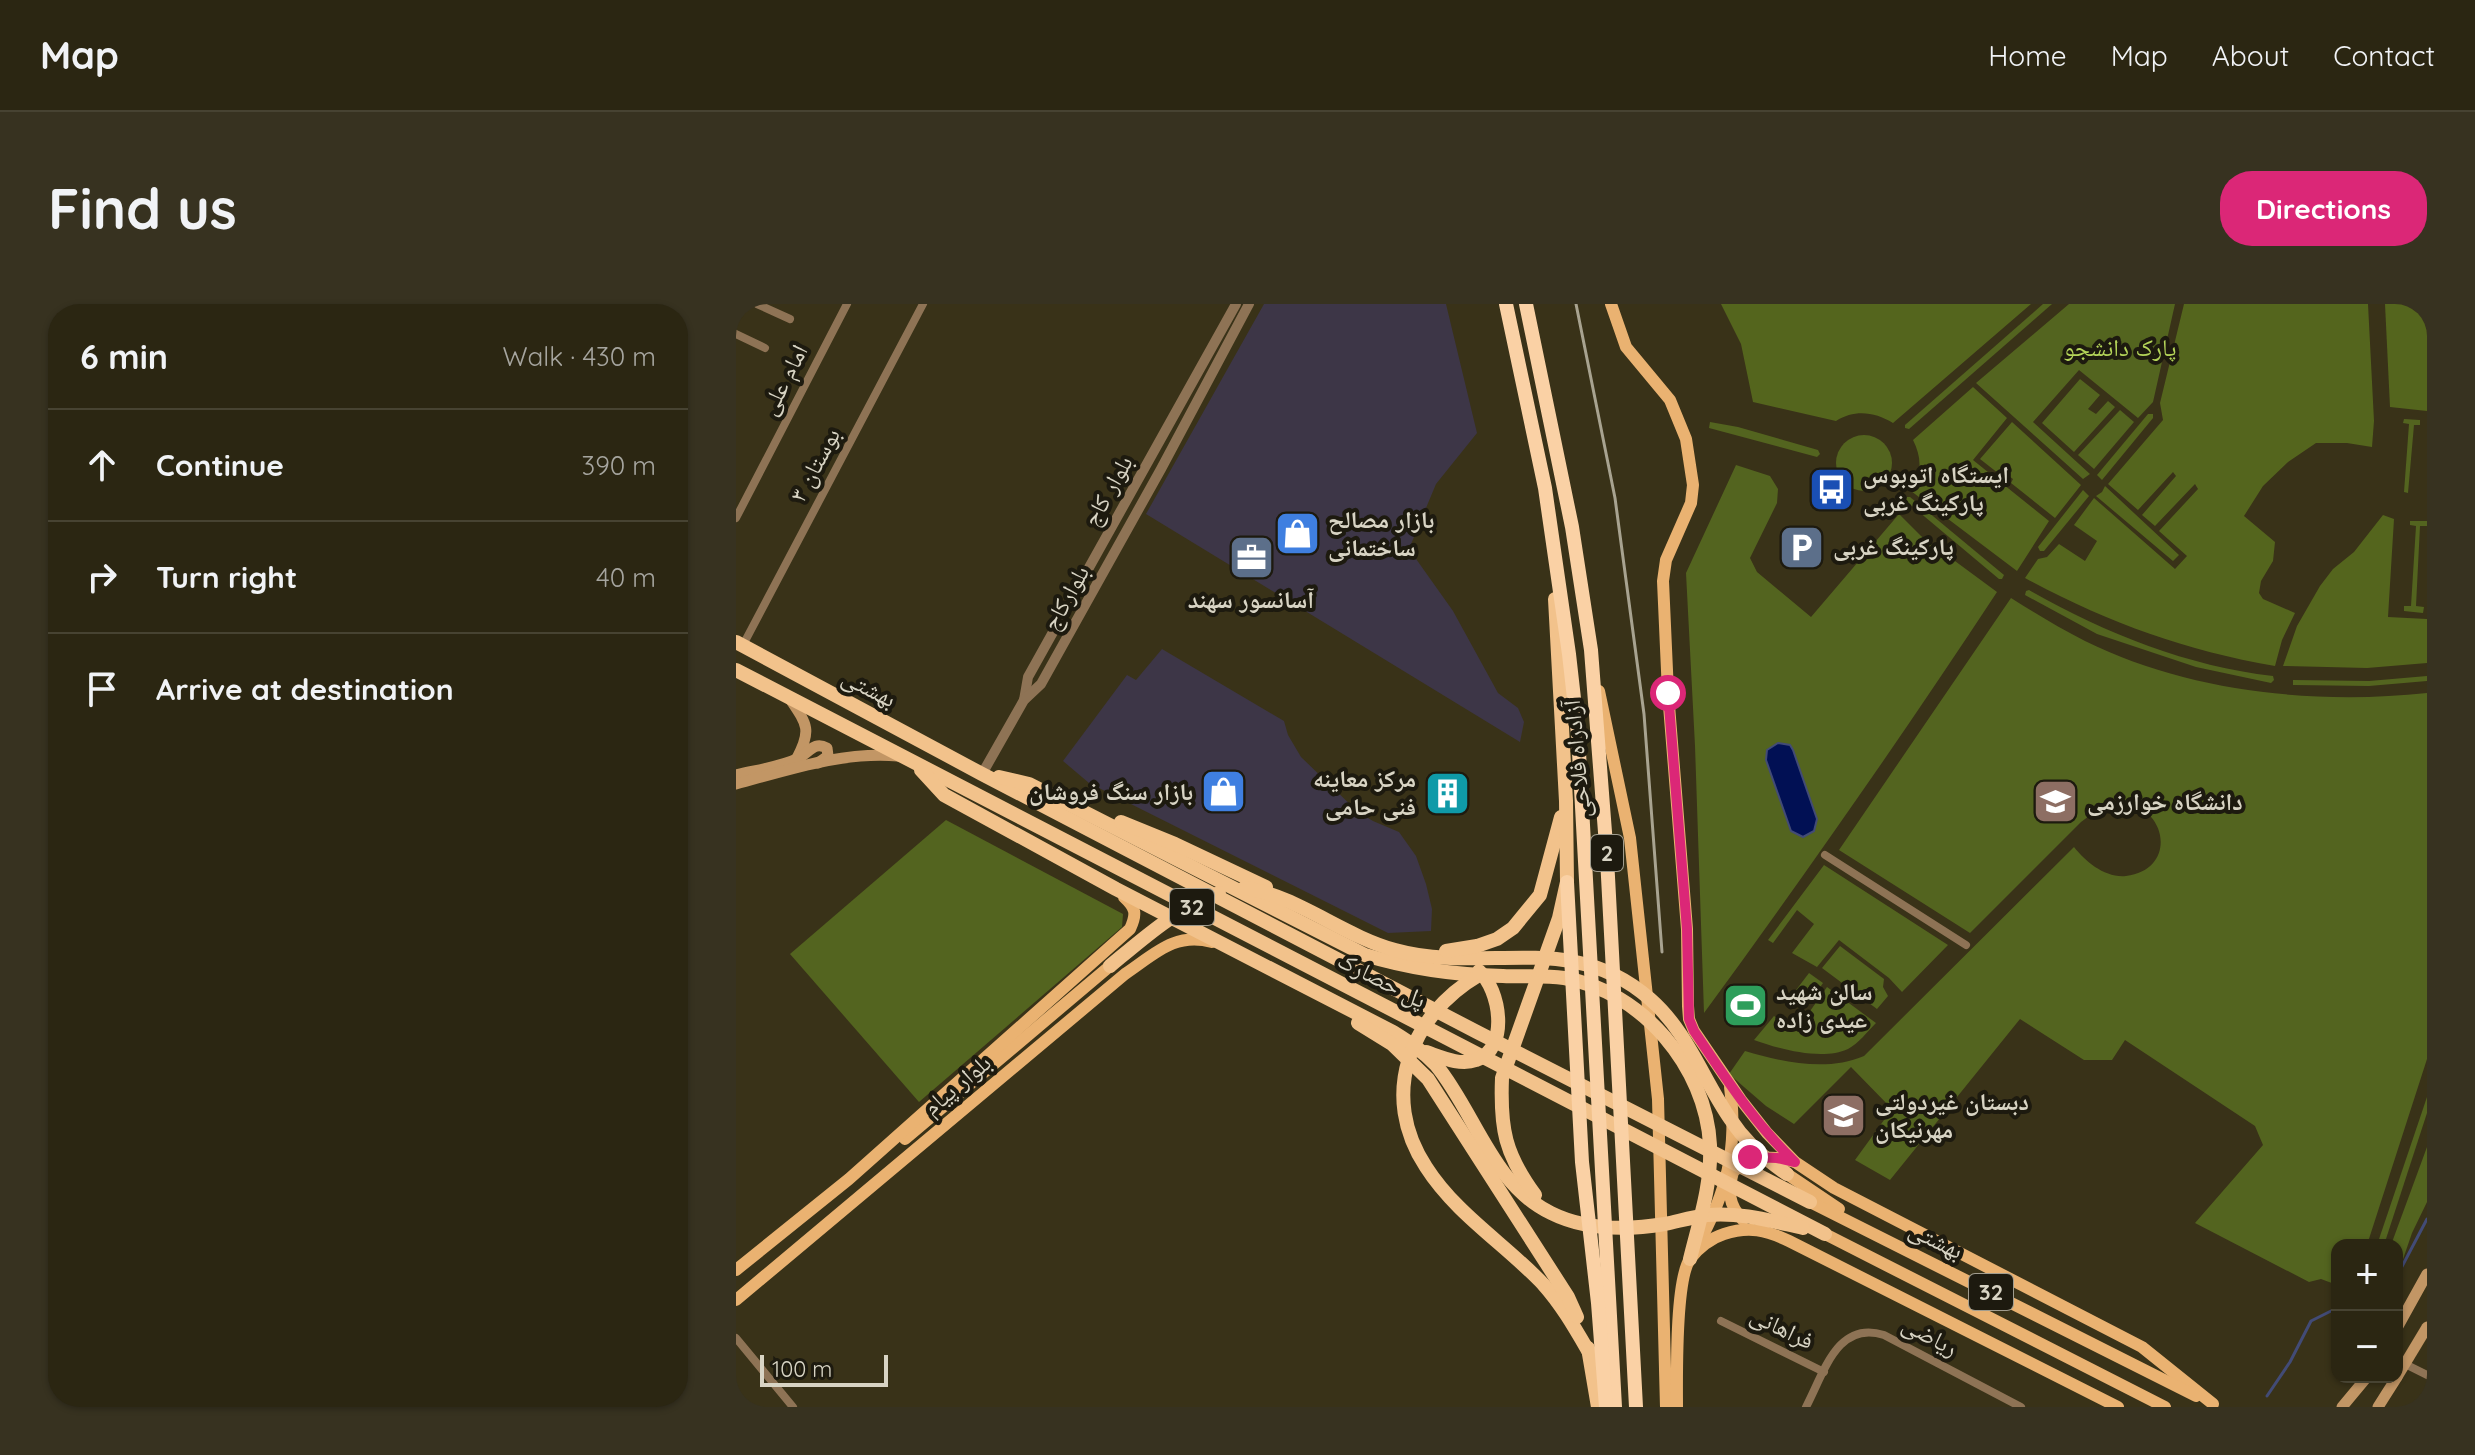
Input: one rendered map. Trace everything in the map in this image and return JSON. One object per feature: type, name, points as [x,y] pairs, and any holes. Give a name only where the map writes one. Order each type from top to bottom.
[{"type":"highway","name":"آزادراه فلاحی","points":[[1506,304],[1536,439],[1578,734],[1615,1407]]},
{"type":"highway","name":"آزادراه فلاحی","points":[[1526,304],[1563,481],[1591,650],[1607,858],[1636,1407]]},
{"type":"highway","points":[[1552,539],[1582,1162],[1606,1407]]},
{"type":"highway","name":"بهشتی","points":[[739,643],[982,774]]},
{"type":"highway","name":"بهشتی","points":[[736,670],[918,766]]},
{"type":"highway","points":[[918,766],[944,795],[1422,1050],[1452,1060],[1478,1060],[1487,1053],[1496,1036],[1494,992],[1486,977],[1468,962],[1447,951]]},
{"type":"highway","name":"پل حصارک","points":[[918,766],[1825,1234]]},
{"type":"highway","points":[[982,774],[1029,784],[1365,955],[1428,972],[1544,976],[1587,983],[1623,1001],[1661,1033],[1684,1065],[1701,1100],[1707,1122],[1709,1183],[1690,1259]]},
{"type":"highway","name":"پل حصارک","points":[[982,774],[1810,1202]]},
{"type":"highway","points":[[1098,819],[1129,824],[1396,945],[1447,951],[1497,939],[1513,928],[1540,895],[1566,801]]},
{"type":"highway","points":[[1548,1212],[1518,1171],[1507,1145],[1501,1120],[1502,1078],[1559,918],[1567,882]]},
{"type":"highway","points":[[1110,966],[1175,914],[1208,897],[1243,888],[1266,893],[1356,936],[1394,950],[1430,957],[1570,960],[1600,968],[1630,983],[1650,999],[1680,1033],[1737,1129],[1755,1150],[1791,1168]]},
{"type":"highway","points":[[1524,957],[1468,982],[1443,1002],[1418,1034],[1408,1056],[1404,1082],[1406,1115],[1411,1137],[1426,1168],[1448,1195],[1558,1301],[1590,1354]]},
{"type":"highway","points":[[1341,1005],[1358,1024],[1392,1044],[1428,1079],[1568,1297],[1590,1354],[1598,1407]]},
{"type":"highway","points":[[1422,1050],[1456,1093],[1505,1175],[1548,1212],[1587,1225],[1616,1227],[1643,1227],[1707,1215],[1748,1215],[1825,1234]]},
{"type":"main road","points":[[1611,304],[1626,347],[1670,400],[1686,439],[1693,485],[1691,503],[1666,560],[1663,581],[1668,693],[1687,929],[1689,1019],[1694,1031],[1791,1168],[2142,1347],[2216,1406]]},
{"type":"main road","points":[[1591,650],[1630,838],[1645,961],[1658,1099],[1666,1407]]},
{"type":"main road","points":[[789,699],[808,730],[797,759]]},
{"type":"main road","points":[[736,775],[797,759],[816,745],[822,745],[828,750],[828,756],[817,764]]},
{"type":"main road","points":[[736,784],[869,755],[899,756]]},
{"type":"main road","points":[[1116,889],[1134,906],[1136,913],[1130,929],[1136,948],[1146,953],[1156,953]]},
{"type":"main road","name":"بلوار پیام","points":[[736,1270],[849,1179],[1130,929]]},
{"type":"main road","name":"بلوار پیام","points":[[736,1300],[1125,974],[1186,938],[1221,944]]},
{"type":"main road","points":[[1107,949],[1118,949],[1126,955],[1129,965],[1125,974]]},
{"type":"main road","points":[[849,1179],[892,1151],[1110,966]]},
{"type":"main road","points":[[1677,1407],[1683,1275],[1719,1204],[1729,1170],[1732,1116],[1729,1083]]},
{"type":"main road","points":[[1750,1228],[1731,1205],[1729,1189],[1733,1172],[1750,1157],[1777,1158],[1871,1232]]},
{"type":"main road","name":"بهشتى","points":[[1810,1202],[2216,1406]]},
{"type":"main road","points":[[1690,1259],[1712,1238],[1750,1228],[1768,1231],[2118,1407]]},
{"type":"main road","name":"بهشتى","points":[[1825,1234],[2165,1407]]},
{"type":"main road","points":[[2403,1317],[2427,1274]]},
{"type":"main road","points":[[2403,1367],[2427,1327]]},
{"type":"main road","points":[[2342,1407],[2362,1383]]},
{"type":"main road","points":[[2378,1407],[2393,1383]]},
{"type":"street","points":[[757,304],[790,319]]},
{"type":"street","name":"امام علی","points":[[736,518],[847,304]]},
{"type":"street","name":"بوستان ۳","points":[[739,643],[923,304]]},
{"type":"street","name":"بلوار کاج","points":[[1024,700],[1028,677],[1236,304]]},
{"type":"street","name":"بلوار کاج","points":[[1161,469],[1249,304]]},
{"type":"street","points":[[736,334],[765,348]]},
{"type":"street","name":"بلوارکاج","points":[[1024,700],[1041,684],[1161,469]]},
{"type":"street","points":[[982,774],[1024,700]]},
{"type":"street","points":[[1825,855],[1966,945]]},
{"type":"street","name":"فراهانی","points":[[1721,1321],[1824,1372]]},
{"type":"street","name":"ریاضی","points":[[1806,1407],[1840,1343],[1860,1331],[1884,1335],[2021,1407]]},
{"type":"street","points":[[736,1338],[793,1407]]},
{"type":"street","points":[[2405,1364],[2427,1375]]},
{"type":"shaded area","name":"بازار مصالح ساختمانی","points":[[1264,304],[1446,304],[1477,433],[1436,484],[1409,549],[1453,611],[1498,693],[1518,708],[1524,722],[1520,742],[1146,514]]},
{"type":"shaded area","name":"بازار سنگ فروشان","points":[[1162,649],[1284,721],[1301,757],[1358,812],[1399,832],[1416,856],[1426,884],[1432,909],[1431,931],[1388,933],[1089,783],[1063,761],[1127,675],[1136,680]]},
{"type":"shaded area","points":[[1778,743],[1790,745],[1793,750],[1817,819],[1814,831],[1803,837],[1791,831],[1766,760],[1767,750]]},
{"type":"green space","points":[[1721,304],[2031,304],[1893,423],[1865,413],[1836,421],[1753,402],[1741,344]]},
{"type":"green space","points":[[2043,304],[2052,304],[1909,429],[1905,428],[1905,425]]},
{"type":"green space","name":"پارک دانشجو","points":[[2069,304],[2175,304],[2153,402],[2138,418],[2079,370],[2033,422],[2090,474],[2083,479],[1976,383]]},
{"type":"green space","points":[[2184,304],[2368,304],[2374,421],[2372,447],[2316,443],[2288,462],[2263,486],[2244,516],[2275,542],[2273,561],[2261,581],[2259,593],[2263,599],[2295,613],[2282,640],[2275,666],[2177,643],[2116,621],[2025,578],[2038,559],[2047,557],[2059,544],[2085,561],[2097,541],[2074,525],[2094,498],[2175,569],[2187,556],[2159,531],[2198,489],[2195,484],[2155,526],[2142,515],[2176,476],[2173,472],[2138,510],[2108,484],[2163,420],[2160,403]]},
{"type":"green space","points":[[2385,304],[2427,304],[2427,411],[2390,407]]},
{"type":"green space","points":[[2080,379],[2100,395],[2088,409],[2096,414],[2108,401],[2115,407],[2074,452],[2042,423]]},
{"type":"green space","points":[[1973,387],[2007,418],[1973,460],[2049,521],[2017,571],[1911,491],[1920,466],[1913,440]]},
{"type":"green space","points":[[2120,410],[2134,422],[2094,469],[2078,455]]},
{"type":"green space","points":[[2148,414],[2153,414],[2153,418],[2102,480],[2097,475]]},
{"type":"green space","points":[[2404,419],[2420,420],[2420,425],[2414,425],[2408,493],[2404,492],[2409,424],[2403,423]]},
{"type":"green space","points":[[1710,422],[1818,450],[1820,454],[1817,457],[1709,428]]},
{"type":"green space","points":[[2012,422],[2081,485],[2055,518],[2011,483],[2013,479],[2006,474],[2003,477],[1980,459]]},
{"type":"green space","points":[[1864,435],[1884,443],[1892,463],[1884,483],[1864,491],[1844,483],[1836,463],[1844,443]]},
{"type":"green space","points":[[1736,465],[1770,476],[1778,489],[1777,503],[1750,558],[1757,572],[1811,617],[1899,514],[1921,536],[1997,592],[1853,804],[1704,1013],[1686,573]]},
{"type":"green space","points":[[2105,486],[2179,555],[2173,561],[2096,496]]},
{"type":"green space","points":[[2083,490],[2089,496],[2044,551],[2040,551],[2038,547]]},
{"type":"green space","points":[[1907,497],[2004,575],[2002,579],[1906,501]]},
{"type":"green space","points":[[2383,515],[2394,519],[2388,617],[2427,619],[2427,663],[2367,668],[2283,666],[2297,626],[2320,586],[2333,569],[2354,552]]},
{"type":"green space","points":[[2410,521],[2427,521],[2427,526],[2420,526],[2416,606],[2424,607],[2423,613],[2404,611],[2404,606],[2411,606],[2416,526],[2410,525]]},
{"type":"green space","points":[[2029,590],[2087,620],[2147,645],[2209,664],[2273,676],[2274,680],[2271,683],[2196,667],[2097,634],[2025,595]]},
{"type":"green space","points":[[2011,598],[2075,636],[2125,658],[2209,683],[2297,695],[2341,697],[2427,693],[2427,1059],[2369,1239],[2331,1239],[2331,1283],[2321,1279],[2309,1282],[2195,1223],[2263,1145],[2255,1126],[2125,1040],[2112,1060],[2084,1060],[2020,1019],[1890,1180],[1855,1160],[1892,1109],[1851,1067],[1794,1124],[1766,1106],[1729,1074],[1745,1051],[1804,1064],[1835,1064],[1864,1056],[2074,847],[2097,868],[2126,876],[2147,869],[2158,856],[2161,840],[2156,824],[2145,811],[2128,805],[2106,807],[2081,822],[1970,933],[1839,850]]},
{"type":"green space","points":[[2427,676],[2427,681],[2369,686],[2293,685],[2293,680],[2369,681]]},
{"type":"green space","points":[[946,820],[1123,914],[1122,927],[919,1102],[790,954]]},
{"type":"green space","points":[[1824,865],[1948,945],[1902,992],[1889,978],[1839,940],[1817,967],[1792,953],[1814,924],[1797,910],[1773,943],[1768,940]]},
{"type":"green space","points":[[1840,946],[1884,979],[1883,987],[1888,996],[1877,1009],[1822,968]]},
{"type":"green space","points":[[1809,973],[1823,983],[1808,1005],[1793,994]]},
{"type":"green space","points":[[1827,987],[1876,1023],[1852,1047],[1838,1052],[1813,1054],[1754,1040],[1774,1016],[1796,1031]]},
{"type":"green space","points":[[2427,1097],[2427,1113],[2386,1239],[2379,1239]]},
{"type":"green space","points":[[2427,1147],[2427,1202],[2403,1259],[2403,1239],[2393,1239]]},
{"type":"waterway","points":[[2403,1265],[2427,1219]]},
{"type":"waterway","points":[[2267,1396],[2290,1362],[2311,1321],[2331,1311]]},
{"type":"railway","points":[[1576,304],[1615,498],[1644,714],[1662,952]]},
{"type":"place","name":"ایستگاه اتوبوس پارکینگ غربی","points":[[1832,489]]},
{"type":"place","name":"بازار مصالح ساختمانی","points":[[1297,534]]},
{"type":"place","name":"پارکینگ غربی","points":[[1802,547]]},
{"type":"place","name":"آسانسور سهند","points":[[1251,558]]},
{"type":"place","name":"بازار سنگ فروشان","points":[[1224,792]]},
{"type":"place","name":"مرکز معاینه فنی حامی","points":[[1447,793]]},
{"type":"place","name":"دانشگاه خوارزمی","points":[[2056,802]]},
{"type":"place","name":"سالن شهید عیدی زاده","points":[[1745,1006]]},
{"type":"place","name":"دبستان غیردولتی مهرنیکان","points":[[1844,1116]]},
{"type":"route","points":[[1668,693],[1687,929],[1689,1019],[1741,1100],[1795,1162],[1750,1157]]}]
